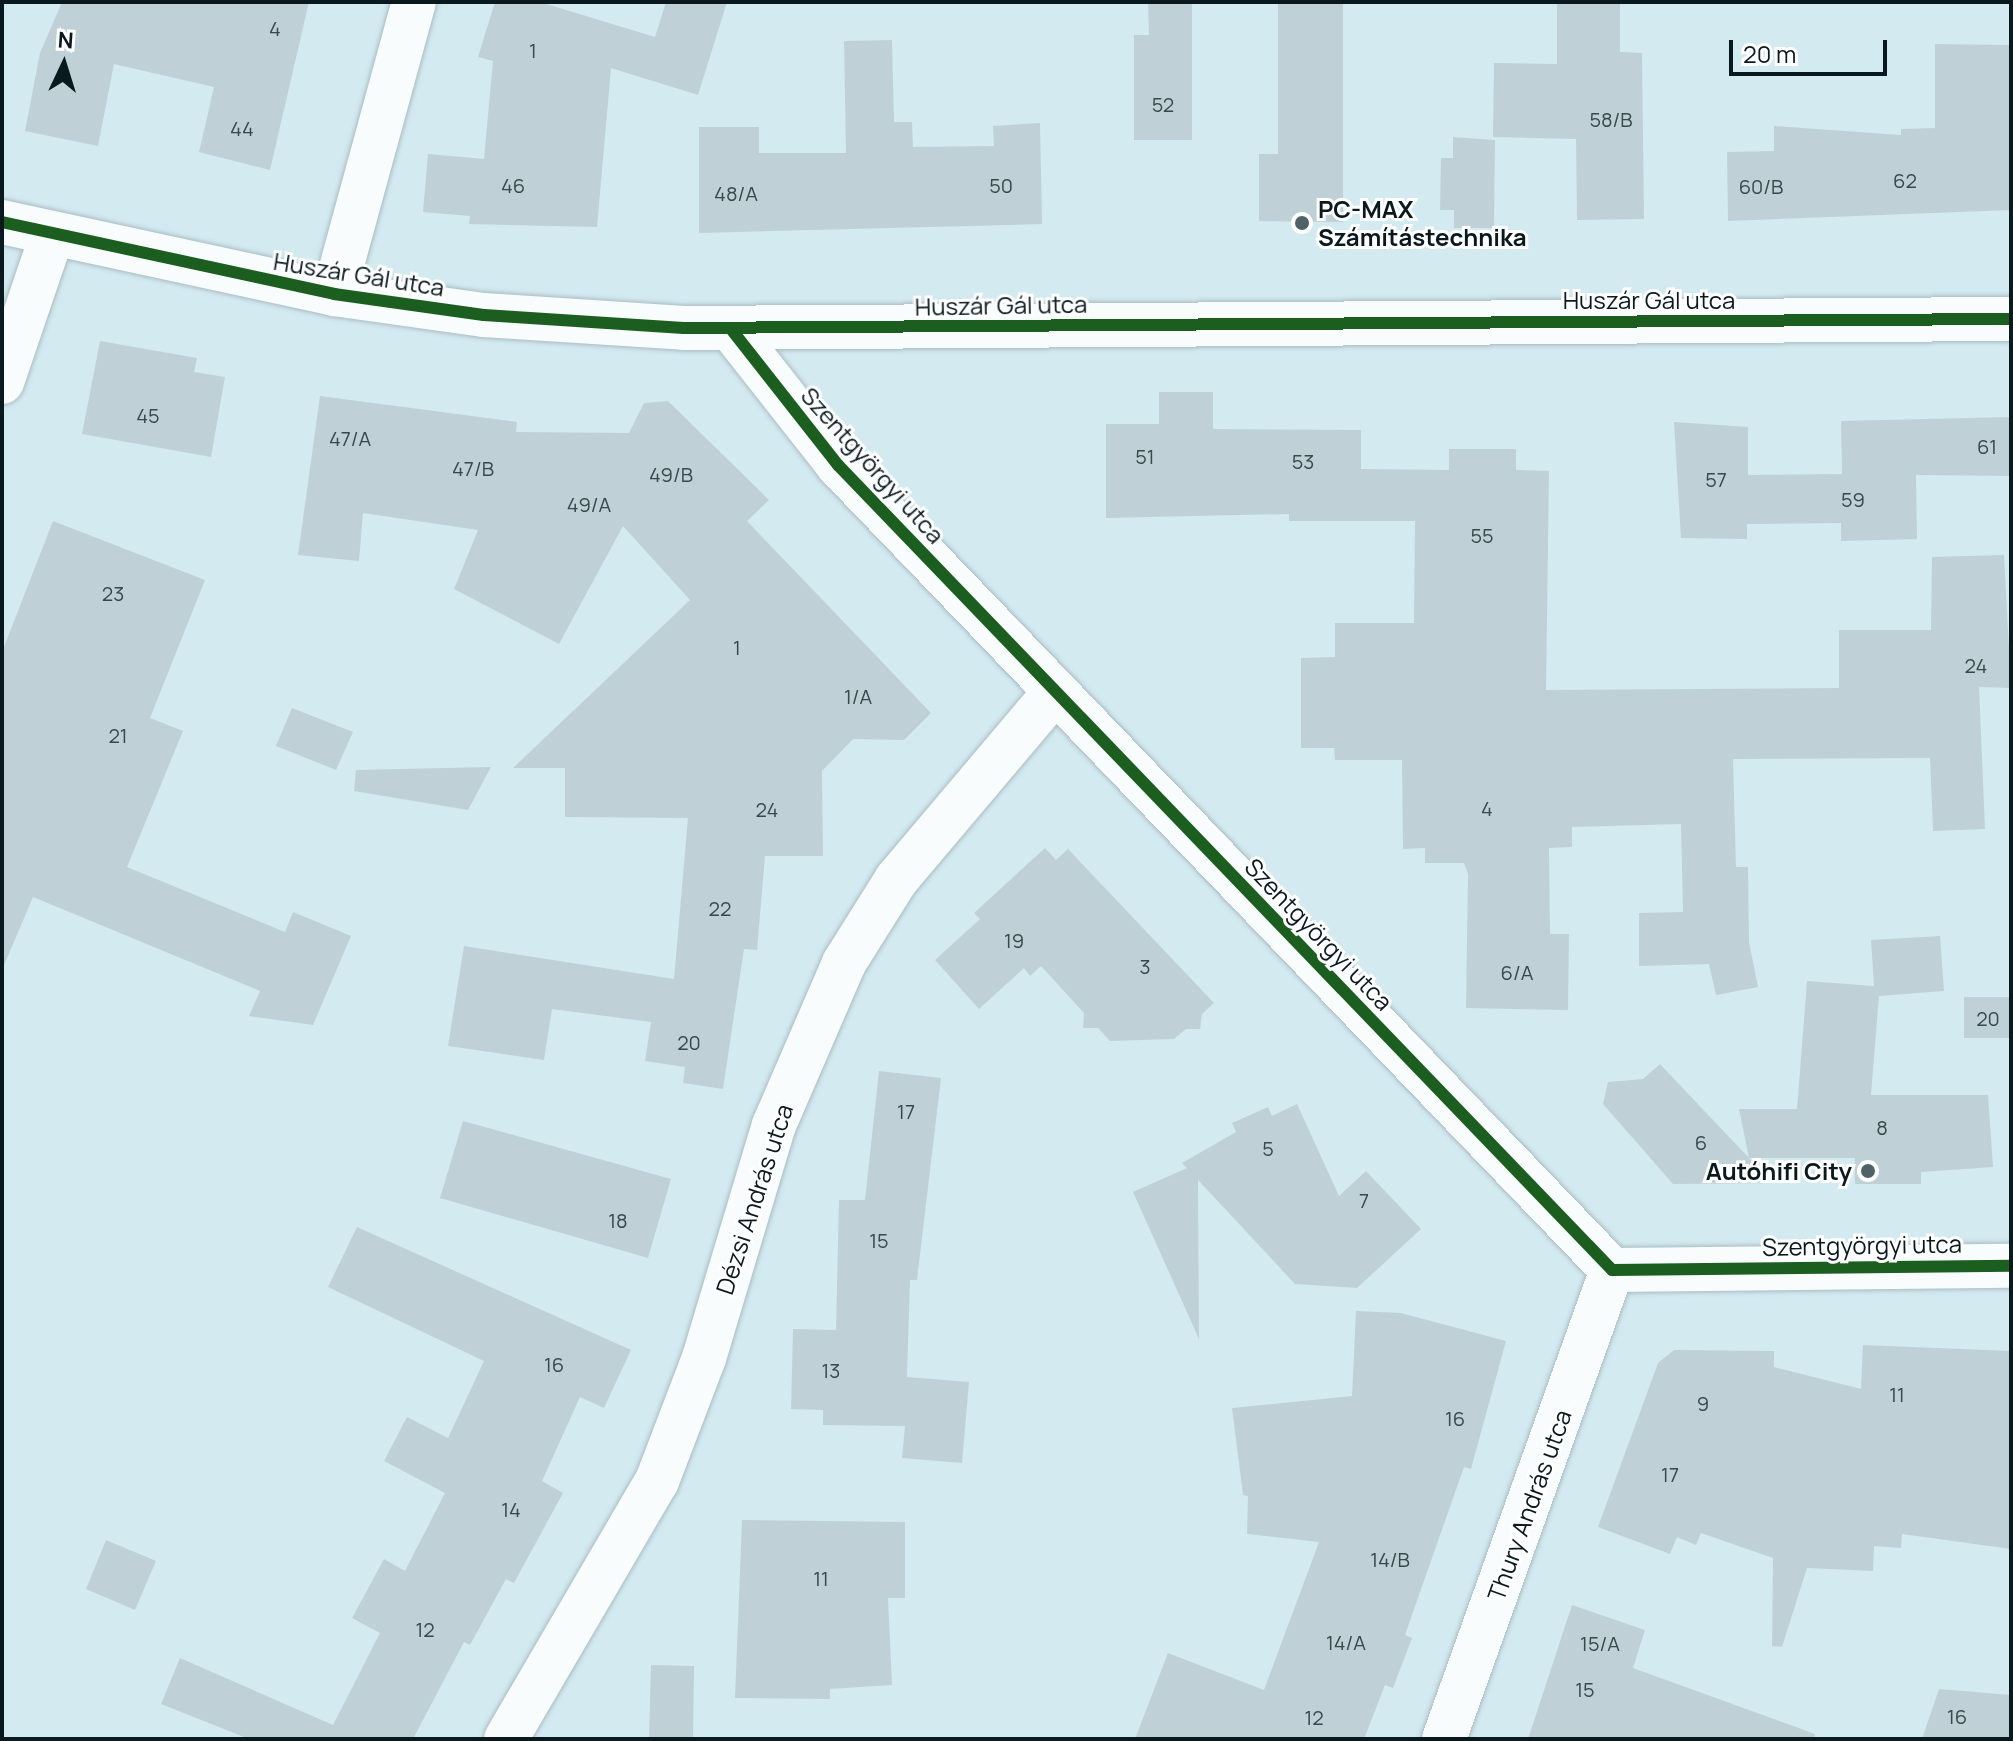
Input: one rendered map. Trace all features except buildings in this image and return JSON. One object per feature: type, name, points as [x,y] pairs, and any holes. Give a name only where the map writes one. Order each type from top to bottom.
[{"type":"street","points":[[334,294],[414,2]]},
{"type":"street","name":"Huszár Gál utca","points":[[2,222],[334,294],[484,315],[731,329],[2011,319]]},
{"type":"street","points":[[2,382],[52,235]]},
{"type":"street","name":"Szentgyörgyi utca","points":[[731,329],[838,465],[1612,1270],[2011,1266]]},
{"type":"street","name":"Dézsi András utca","points":[[506,1739],[657,1481],[704,1358],[774,1125],[844,963],[915,857],[1055,692]]},
{"type":"street","name":"Thury András utca","points":[[1444,1739],[1612,1270]]},
{"type":"cycle path","points":[[2,222],[334,294],[484,315],[684,328],[2011,319]]},
{"type":"cycle path","points":[[731,329],[838,465],[1612,1270],[2011,1266]]},
{"type":"place","name":"PC-MAX Számítástechnika","points":[[1302,223]]},
{"type":"place","name":"Autóhifi City","points":[[1868,1171]]}]
